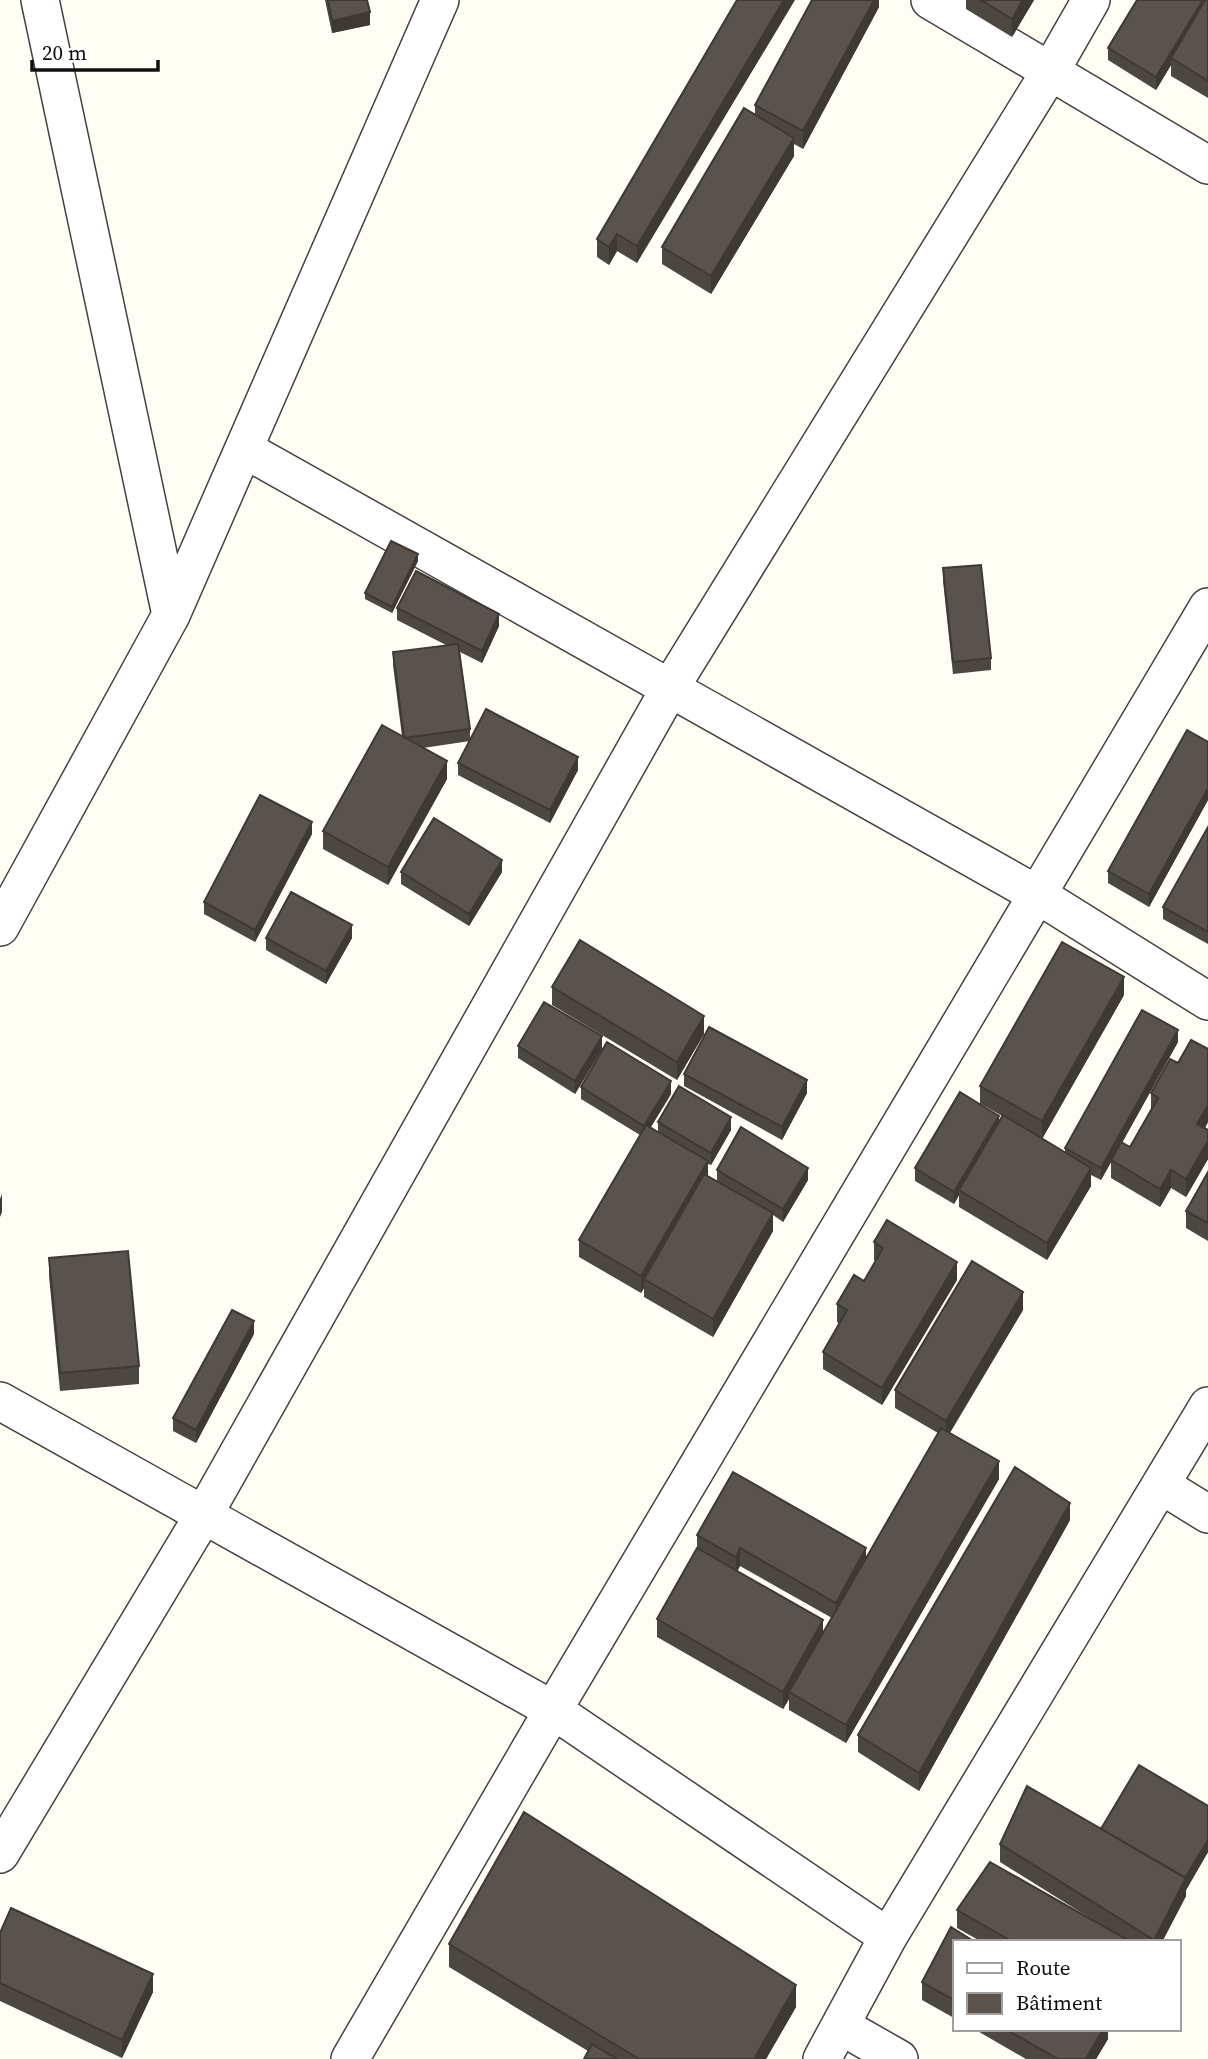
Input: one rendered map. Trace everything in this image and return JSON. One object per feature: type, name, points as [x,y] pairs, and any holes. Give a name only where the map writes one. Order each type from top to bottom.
[{"type":"street","points":[[40,0],[171,615]]},
{"type":"street","points":[[0,928],[171,615],[440,0]]},
{"type":"street","points":[[930,0],[1208,165]]},
{"type":"street","points":[[0,1854],[203,1517],[670,688],[1051,70],[1091,0]]},
{"type":"street","points":[[244,449],[1038,895],[1208,1000]]},
{"type":"street","points":[[350,2059],[553,1710],[1208,607]]},
{"type":"street","points":[[0,1401],[203,1517],[553,1710],[888,1937]]},
{"type":"street","points":[[822,2059],[888,1937],[1208,1406]]},
{"type":"street","points":[[1161,1485],[1208,1514]]},
{"type":"street","points":[[841,2026],[899,2059]]},
{"type":"building","points":[[328,0],[367,0],[370,12],[332,21]]},
{"type":"building","points":[[737,0],[784,0],[637,246],[617,234],[609,247],[597,239]]},
{"type":"building","points":[[812,0],[874,0],[803,131],[755,105]]},
{"type":"building","points":[[981,0],[1023,0],[1012,19]]},
{"type":"building","points":[[1137,0],[1203,0],[1156,77],[1108,48]]},
{"type":"building","points":[[1205,0],[1208,0],[1208,81],[1171,58]]},
{"type":"building","points":[[744,108],[794,138],[711,276],[662,247]]},
{"type":"building","points":[[391,541],[418,554],[392,607],[365,593]]},
{"type":"building","points":[[981,565],[991,658],[953,662],[943,568]]},
{"type":"building","points":[[416,571],[499,614],[482,651],[397,608]]},
{"type":"building","points":[[458,644],[470,729],[404,738],[393,652]]},
{"type":"building","points":[[486,709],[578,757],[550,810],[458,763]]},
{"type":"building","points":[[382,725],[447,761],[388,867],[323,831]]},
{"type":"building","points":[[1187,730],[1208,742],[1208,788],[1149,894],[1108,871]]},
{"type":"building","points":[[260,795],[312,822],[255,930],[204,902]]},
{"type":"building","points":[[434,818],[502,860],[469,914],[401,872]]},
{"type":"building","points":[[1208,827],[1208,932],[1163,907]]},
{"type":"building","points":[[291,892],[352,925],[326,971],[266,938]]},
{"type":"building","points":[[580,940],[704,1016],[677,1062],[552,987]]},
{"type":"building","points":[[1062,942],[1124,977],[1042,1121],[980,1086]]},
{"type":"building","points":[[544,1002],[602,1036],[575,1081],[518,1046]]},
{"type":"building","points":[[1142,1010],[1178,1030],[1101,1168],[1065,1148]]},
{"type":"building","points":[[709,1027],[807,1080],[782,1127],[684,1074]]},
{"type":"building","points":[[1191,1040],[1208,1049],[1208,1105],[1197,1124],[1208,1130],[1208,1141],[1186,1179],[1171,1170],[1160,1189],[1111,1160],[1121,1142],[1130,1147],[1158,1098],[1151,1093],[1170,1059],[1178,1063]]},
{"type":"building","points":[[607,1042],[671,1081],[644,1126],[581,1087]]},
{"type":"building","points":[[679,1086],[731,1117],[711,1153],[658,1122]]},
{"type":"building","points":[[960,1092],[999,1116],[954,1192],[915,1168]]},
{"type":"building","points":[[1003,1115],[1091,1168],[1047,1243],[959,1190]]},
{"type":"building","points":[[646,1125],[708,1161],[641,1276],[579,1240]]},
{"type":"building","points":[[741,1127],[808,1168],[783,1209],[717,1170]]},
{"type":"building","points":[[1208,1172],[1208,1223],[1186,1211]]},
{"type":"building","points":[[704,1174],[773,1213],[713,1319],[644,1279]]},
{"type":"building","points":[[887,1220],[957,1262],[882,1388],[823,1352],[847,1310],[837,1304],[854,1275],[864,1281],[883,1248],[874,1242]]},
{"type":"building","points":[[128,1251],[139,1366],[60,1373],[49,1258]]},
{"type":"building","points":[[972,1261],[1023,1292],[946,1421],[895,1390]]},
{"type":"building","points":[[232,1310],[254,1321],[196,1430],[173,1418]]},
{"type":"building","points":[[941,1428],[999,1461],[846,1725],[789,1692]]},
{"type":"building","points":[[1015,1467],[1070,1503],[919,1773],[858,1735]]},
{"type":"building","points":[[733,1472],[866,1548],[836,1603],[740,1548],[736,1557],[697,1535]]},
{"type":"building","points":[[697,1548],[823,1620],[783,1692],[657,1619]]},
{"type":"building","points":[[1139,1765],[1208,1806],[1208,1840],[1185,1878],[1101,1829]]},
{"type":"building","points":[[1027,1786],[1186,1878],[1154,1940],[1000,1844]]},
{"type":"building","points":[[524,1812],[796,1985],[754,2059],[639,2059],[449,1944]]},
{"type":"building","points":[[990,1862],[1127,1940],[1010,1940],[957,1910]]},
{"type":"building","points":[[11,1908],[153,1974],[122,2040],[0,1983],[0,1933]]},
{"type":"building","points":[[951,1927],[972,1940],[953,1940],[953,1999],[922,1982]]},
{"type":"building","points":[[1009,2031],[1102,2031],[1086,2059],[1058,2059]]},
{"type":"building","points":[[592,2044],[617,2059],[584,2059]]}]
